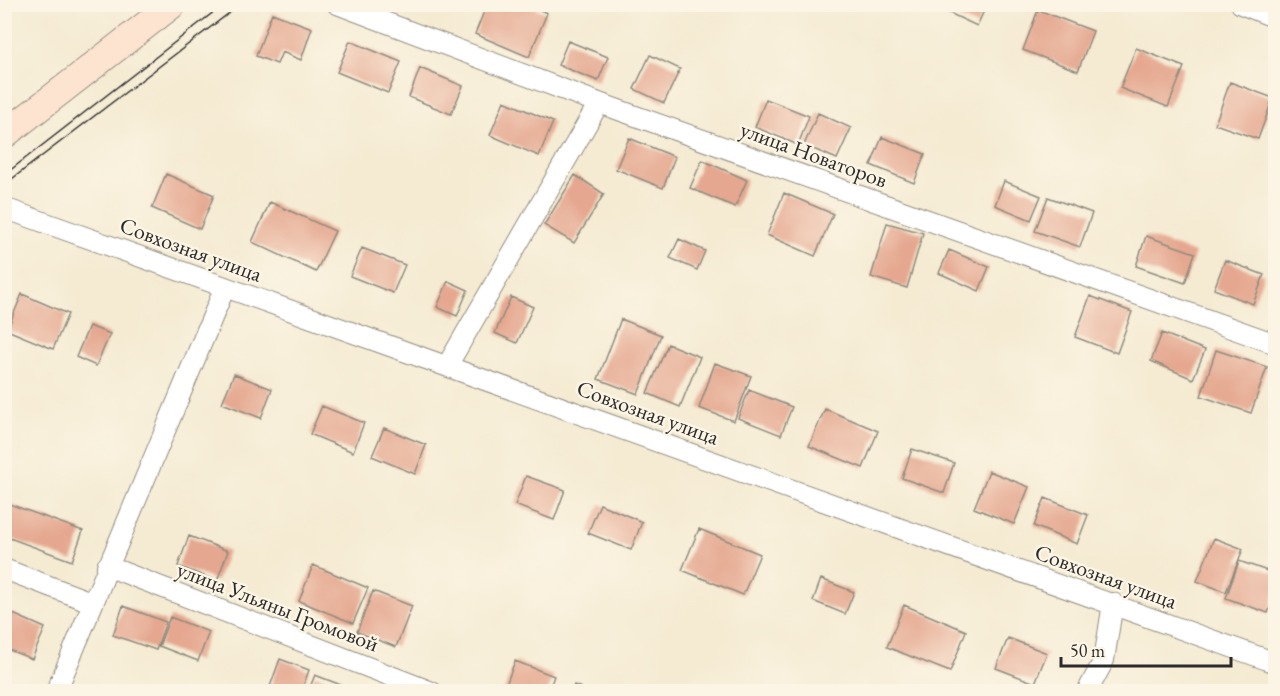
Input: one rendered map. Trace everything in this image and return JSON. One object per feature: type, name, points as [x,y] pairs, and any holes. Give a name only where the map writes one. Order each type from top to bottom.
[{"type":"main road","points":[[4,135],[173,4]]},
{"type":"street","name":"улица Новаторов","points":[[337,4],[599,103],[1275,344]]},
{"type":"street","points":[[1241,4],[1275,18]]},
{"type":"street","points":[[447,366],[599,103]]},
{"type":"street","name":"Совхозная улица","points":[[4,208],[1113,603],[1275,663]]},
{"type":"street","points":[[56,692],[91,602],[225,287]]},
{"type":"street","name":"улица Ульяны Громовой","points":[[107,566],[432,692]]},
{"type":"street","points":[[4,569],[91,602]]},
{"type":"street","points":[[1087,692],[1104,660],[1113,603]]},
{"type":"building","points":[[487,4],[526,4],[547,13],[529,57],[475,34]]},
{"type":"building","points":[[930,4],[987,4],[977,26]]},
{"type":"building","points":[[1038,10],[1093,31],[1078,71],[1023,50]]},
{"type":"building","points":[[272,13],[312,28],[301,60],[282,52],[277,64],[256,56]]},
{"type":"building","points":[[350,41],[401,62],[388,93],[337,72]]},
{"type":"building","points":[[568,41],[608,57],[598,81],[558,65]]},
{"type":"building","points":[[1136,48],[1184,67],[1168,107],[1120,88]]},
{"type":"building","points":[[650,55],[680,69],[664,103],[634,89]]},
{"type":"building","points":[[420,68],[463,86],[451,114],[409,97]]},
{"type":"building","points":[[1230,82],[1273,98],[1258,139],[1215,124]]},
{"type":"building","points":[[766,99],[809,116],[798,145],[755,127]]},
{"type":"building","points":[[504,101],[553,122],[539,156],[490,135]]},
{"type":"building","points":[[818,113],[851,128],[837,159],[804,145]]},
{"type":"building","points":[[882,137],[925,154],[914,183],[871,165]]},
{"type":"building","points":[[629,138],[675,157],[663,188],[616,169]]},
{"type":"building","points":[[702,160],[747,180],[735,207],[690,188]]},
{"type":"building","points":[[166,174],[214,195],[200,229],[152,208]]},
{"type":"building","points":[[575,175],[604,194],[574,243],[544,225]]},
{"type":"building","points":[[1004,181],[1041,196],[1031,220],[995,205]]},
{"type":"building","points":[[784,193],[833,214],[815,256],[767,235]]},
{"type":"building","points":[[1048,197],[1092,213],[1080,247],[1035,231]]},
{"type":"building","points":[[270,202],[335,231],[316,272],[252,242]]},
{"type":"building","points":[[887,223],[923,233],[907,288],[871,277]]},
{"type":"building","points":[[1146,236],[1195,253],[1185,283],[1136,266]]},
{"type":"building","points":[[679,239],[705,251],[697,270],[670,258]]},
{"type":"building","points":[[362,248],[405,265],[393,293],[350,276]]},
{"type":"building","points":[[949,250],[989,267],[979,291],[939,273]]},
{"type":"building","points":[[1225,260],[1264,275],[1253,304],[1214,289]]},
{"type":"building","points":[[448,281],[468,290],[457,316],[437,307]]},
{"type":"building","points":[[22,294],[68,314],[53,349],[7,330]]},
{"type":"building","points":[[1090,296],[1132,312],[1117,353],[1075,337]]},
{"type":"building","points":[[511,297],[533,307],[517,343],[495,333]]},
{"type":"building","points":[[621,319],[661,335],[638,394],[598,379]]},
{"type":"building","points":[[89,326],[110,334],[96,366],[76,357]]},
{"type":"building","points":[[1162,333],[1205,350],[1193,379],[1151,361]]},
{"type":"building","points":[[668,344],[700,357],[680,407],[647,393]]},
{"type":"building","points":[[1216,350],[1267,367],[1251,413],[1201,396]]},
{"type":"building","points":[[715,363],[751,376],[734,421],[699,408]]},
{"type":"building","points":[[234,374],[272,389],[261,418],[222,403]]},
{"type":"building","points":[[749,390],[792,407],[781,435],[738,418]]},
{"type":"building","points":[[322,406],[364,423],[353,452],[310,434]]},
{"type":"building","points":[[825,409],[878,431],[863,468],[809,446]]},
{"type":"building","points":[[384,428],[426,445],[415,474],[372,456]]},
{"type":"building","points":[[912,449],[954,463],[944,493],[902,478]]},
{"type":"building","points":[[989,471],[1029,487],[1014,524],[974,508]]},
{"type":"building","points":[[526,476],[565,490],[554,520],[515,505]]},
{"type":"building","points":[[1045,498],[1088,515],[1077,544],[1034,526]]},
{"type":"building","points":[[4,502],[83,531],[72,561],[4,536]]},
{"type":"building","points":[[600,504],[642,522],[631,550],[588,533]]},
{"type":"building","points":[[699,529],[760,554],[743,595],[682,570]]},
{"type":"building","points":[[189,536],[228,551],[217,581],[178,566]]},
{"type":"building","points":[[1214,538],[1243,549],[1226,592],[1197,581]]},
{"type":"building","points":[[1239,561],[1276,574],[1276,591],[1268,613],[1226,598]]},
{"type":"building","points":[[313,565],[368,588],[353,623],[299,601]]},
{"type":"building","points":[[821,579],[854,592],[845,614],[813,601]]},
{"type":"building","points":[[373,591],[412,606],[396,647],[357,632]]},
{"type":"building","points":[[904,605],[966,631],[950,672],[887,647]]},
{"type":"building","points":[[123,606],[166,622],[156,650],[113,635]]},
{"type":"building","points":[[4,610],[45,628],[32,659],[4,648]]},
{"type":"building","points":[[170,617],[209,632],[198,661],[159,646]]},
{"type":"building","points":[[1008,638],[1047,653],[1035,683],[996,668]]},
{"type":"building","points":[[280,659],[309,670],[301,692],[268,692]]},
{"type":"building","points":[[515,661],[554,676],[548,692],[504,690]]},
{"type":"building","points":[[315,675],[354,690],[353,692],[308,692]]},
{"type":"building","points":[[574,685],[589,691],[589,692],[571,692]]},
{"type":"tram line","points":[[4,175],[224,4]]},
{"type":"tram line","points":[[4,185],[241,4]]}]
